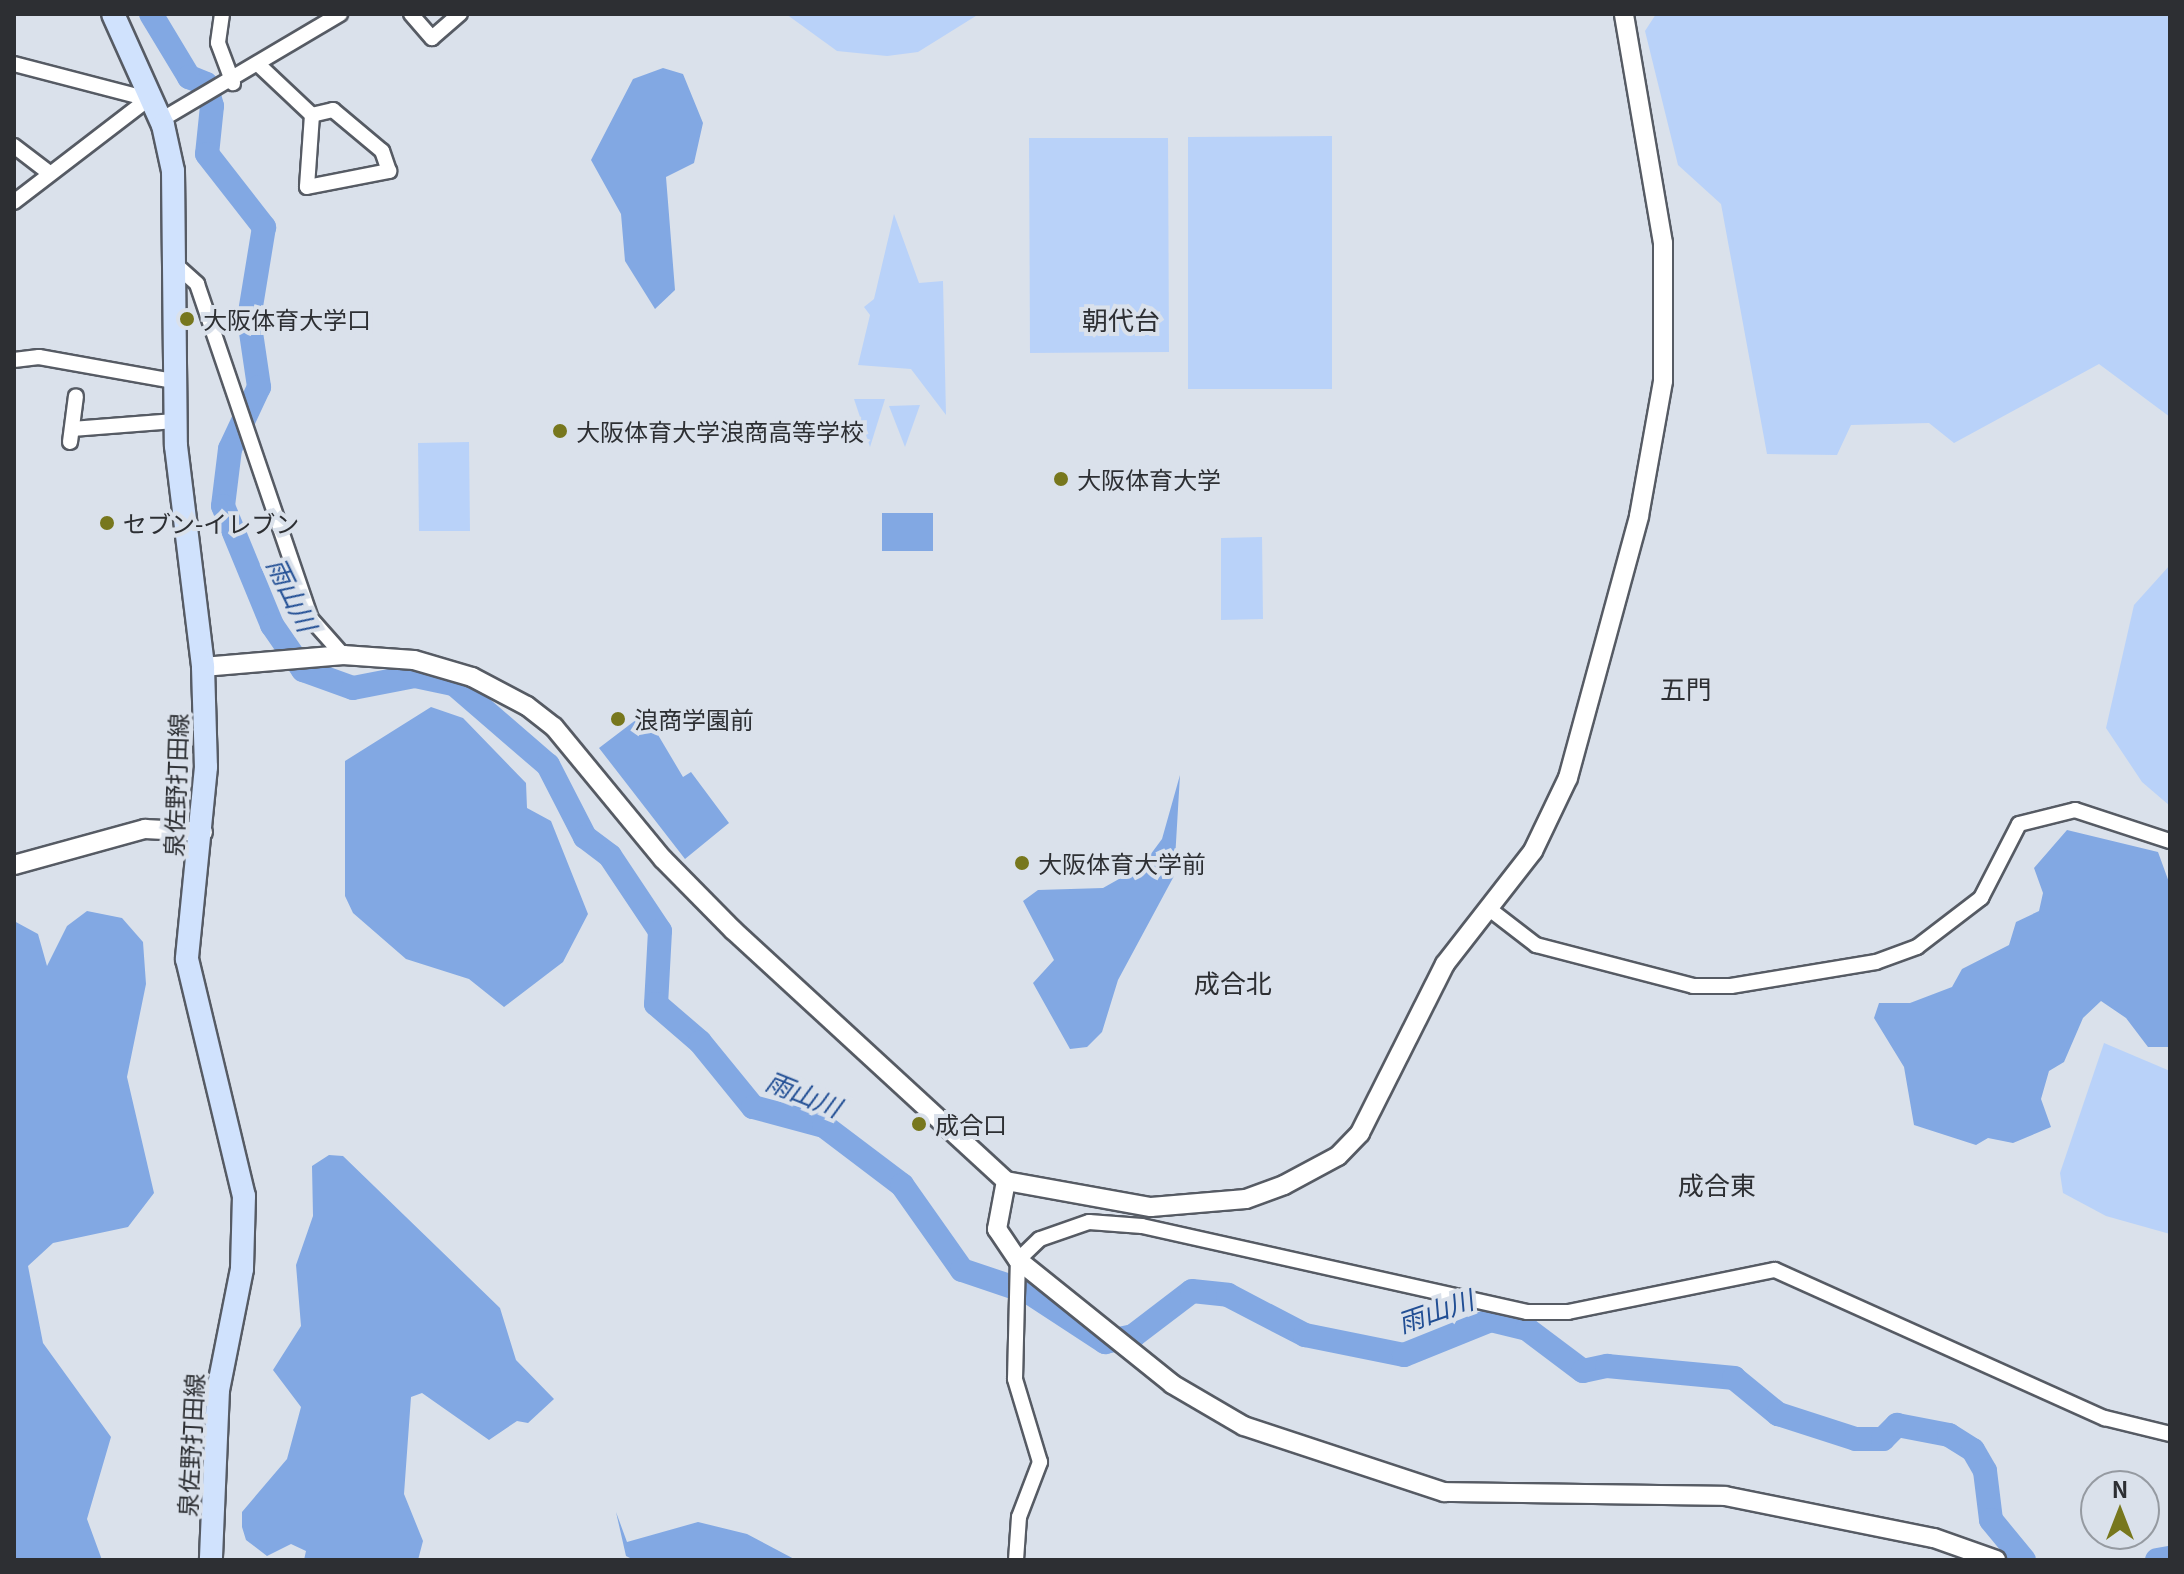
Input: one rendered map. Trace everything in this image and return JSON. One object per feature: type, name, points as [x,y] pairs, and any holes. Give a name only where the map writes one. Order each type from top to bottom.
[{"type":"main road","name":"泉佐野打田線","points":[[113,14],[154,106],[173,171],[175,421],[203,667],[203,832],[188,946],[190,996],[235,1138],[245,1232],[218,1390],[211,1560]]},
{"type":"street","points":[[222,14],[218,43],[228,86]]},
{"type":"street","points":[[14,64],[154,106],[194,105],[261,67],[340,14]]},
{"type":"street","points":[[411,14],[432,38],[460,14]]},
{"type":"street","points":[[203,667],[343,655],[444,666],[500,689],[554,727],[663,859],[733,930],[1006,1181],[1108,1202],[1197,1205],[1246,1199],[1315,1171],[1360,1133],[1445,964],[1533,851],[1568,778],[1657,438],[1667,333],[1663,243],[1624,14]]},
{"type":"street","points":[[261,67],[312,115]]},
{"type":"street","points":[[14,202],[48,172],[154,106]]},
{"type":"street","points":[[333,110],[382,151],[389,171],[307,187],[312,115],[333,110]]},
{"type":"street","points":[[14,146],[48,172]]},
{"type":"street","points":[[175,264],[197,284],[311,619],[343,655]]},
{"type":"street","points":[[14,360],[39,357],[174,381]]},
{"type":"street","points":[[76,396],[71,436],[175,421]]},
{"type":"street","points":[[1488,908],[1536,945],[1693,986],[1731,986],[1876,962],[1917,947],[1981,898],[2019,824],[2075,810],[2159,831],[2170,841]]},
{"type":"street","points":[[14,865],[145,829],[203,832]]},
{"type":"street","points":[[1006,1181],[997,1229],[1018,1260],[1209,1409],[1412,1483],[1481,1495],[1725,1496],[1934,1538],[1996,1560]]},
{"type":"street","points":[[1018,1260],[1067,1226],[1114,1222],[1548,1313],[1775,1270],[2105,1418],[2170,1434]]},
{"type":"street","points":[[1016,1560],[1019,1517],[1040,1462],[1015,1379],[1018,1260]]},
{"type":"shaded area","points":[[786,14],[979,14],[918,52],[887,56],[837,51]]},
{"type":"shaded area","points":[[1656,14],[2170,14],[2170,417],[2099,364],[1954,443],[1929,423],[1851,425],[1837,455],[1767,454],[1721,204],[1678,165],[1645,31]]},
{"type":"shaded area","points":[[663,68],[683,74],[703,123],[694,163],[666,177],[675,290],[655,309],[625,261],[621,214],[591,160],[633,79]]},
{"type":"shaded area","points":[[1332,136],[1332,389],[1188,389],[1188,137]]},
{"type":"shaded area","points":[[1029,138],[1168,138],[1169,352],[1030,353]]},
{"type":"shaded area","points":[[894,214],[919,283],[943,281],[946,415],[911,369],[858,365],[870,315],[864,307],[874,299]]},
{"type":"shaded area","points":[[854,399],[885,399],[870,447]]},
{"type":"shaded area","points":[[920,405],[905,447],[889,406]]},
{"type":"shaded area","points":[[469,442],[470,531],[419,531],[418,443]]},
{"type":"shaded area","points":[[882,513],[933,513],[933,551],[882,551]]},
{"type":"shaded area","points":[[1262,537],[1263,619],[1221,620],[1221,538]]},
{"type":"shaded area","points":[[2170,565],[2170,806],[2142,782],[2106,728],[2134,605]]},
{"type":"shaded area","points":[[431,707],[463,718],[526,783],[527,808],[551,821],[588,914],[563,962],[504,1007],[469,979],[406,959],[353,913],[345,896],[345,761]]},
{"type":"shaded area","points":[[645,713],[683,777],[691,772],[729,823],[685,859],[599,748]]},
{"type":"shaded area","points":[[1180,775],[1174,876],[1118,980],[1102,1032],[1087,1047],[1070,1049],[1033,983],[1054,960],[1023,901],[1038,890],[1103,888],[1142,866],[1162,839]]},
{"type":"shaded area","points":[[2067,830],[2158,852],[2170,885],[2170,1047],[2148,1047],[2126,1018],[2101,1001],[2083,1018],[2064,1062],[2049,1071],[2041,1099],[2051,1127],[2013,1143],[1988,1138],[1976,1145],[1914,1125],[1904,1067],[1874,1018],[1879,1003],[1910,1003],[1952,987],[1962,969],[2009,945],[2016,922],[2039,911],[2043,893],[2034,868]]},
{"type":"shaded area","points":[[87,911],[122,918],[143,942],[146,984],[127,1077],[154,1193],[128,1227],[53,1243],[28,1266],[43,1343],[111,1437],[87,1519],[102,1560],[14,1560],[14,921],[38,934],[47,966],[67,926]]},
{"type":"shaded area","points":[[2104,1043],[2170,1071],[2170,1234],[2106,1216],[2063,1193],[2060,1173]]},
{"type":"shaded area","points":[[329,1155],[343,1156],[500,1308],[516,1360],[554,1399],[528,1423],[517,1421],[489,1440],[422,1393],[411,1397],[404,1494],[423,1541],[418,1560],[304,1560],[306,1551],[291,1544],[267,1556],[246,1540],[242,1527],[242,1512],[287,1459],[301,1407],[273,1370],[301,1326],[296,1265],[313,1216],[312,1166]]},
{"type":"shaded area","points":[[616,1512],[627,1542],[698,1522],[747,1534],[796,1560],[634,1560],[626,1556]]},
{"type":"waterway","name":"雨山川","points":[[151,14],[189,77],[206,84],[212,106],[207,154],[264,227],[249,319],[259,387],[230,449],[223,506],[272,625],[303,670],[353,688],[415,676],[454,684],[548,765],[585,837],[610,856],[660,931],[656,1004],[700,1042],[753,1107],[824,1126],[902,1185],[962,1270],[1030,1293],[1105,1342],[1133,1336],[1192,1291],[1228,1295],[1305,1335],[1404,1355],[1491,1320],[1527,1329],[1583,1371],[1607,1366],[1734,1378],[1778,1414],[1856,1439],[1883,1439],[1897,1425],[1949,1435],[1973,1450],[1985,1471],[1991,1520],[2024,1560]]},
{"type":"waterway","name":"雨山川","points":[[2157,1560],[2170,1558]]},
{"type":"place","name":"大阪体育大学口","points":[[187,319]]},
{"type":"place","name":"大阪体育大学浪商高等学校","points":[[560,431]]},
{"type":"place","name":"大阪体育大学","points":[[1061,479]]},
{"type":"place","name":"セブン-イレブン","points":[[107,523]]},
{"type":"place","name":"浪商学園前","points":[[618,719]]},
{"type":"place","name":"大阪体育大学前","points":[[1022,863]]},
{"type":"place","name":"成合口","points":[[919,1124]]},
{"type":"district","name":"朝代台","points":[[1121,319]]},
{"type":"district","name":"五門","points":[[1686,688]]},
{"type":"district","name":"成合北","points":[[1233,982]]},
{"type":"district","name":"成合東","points":[[1717,1184]]}]
